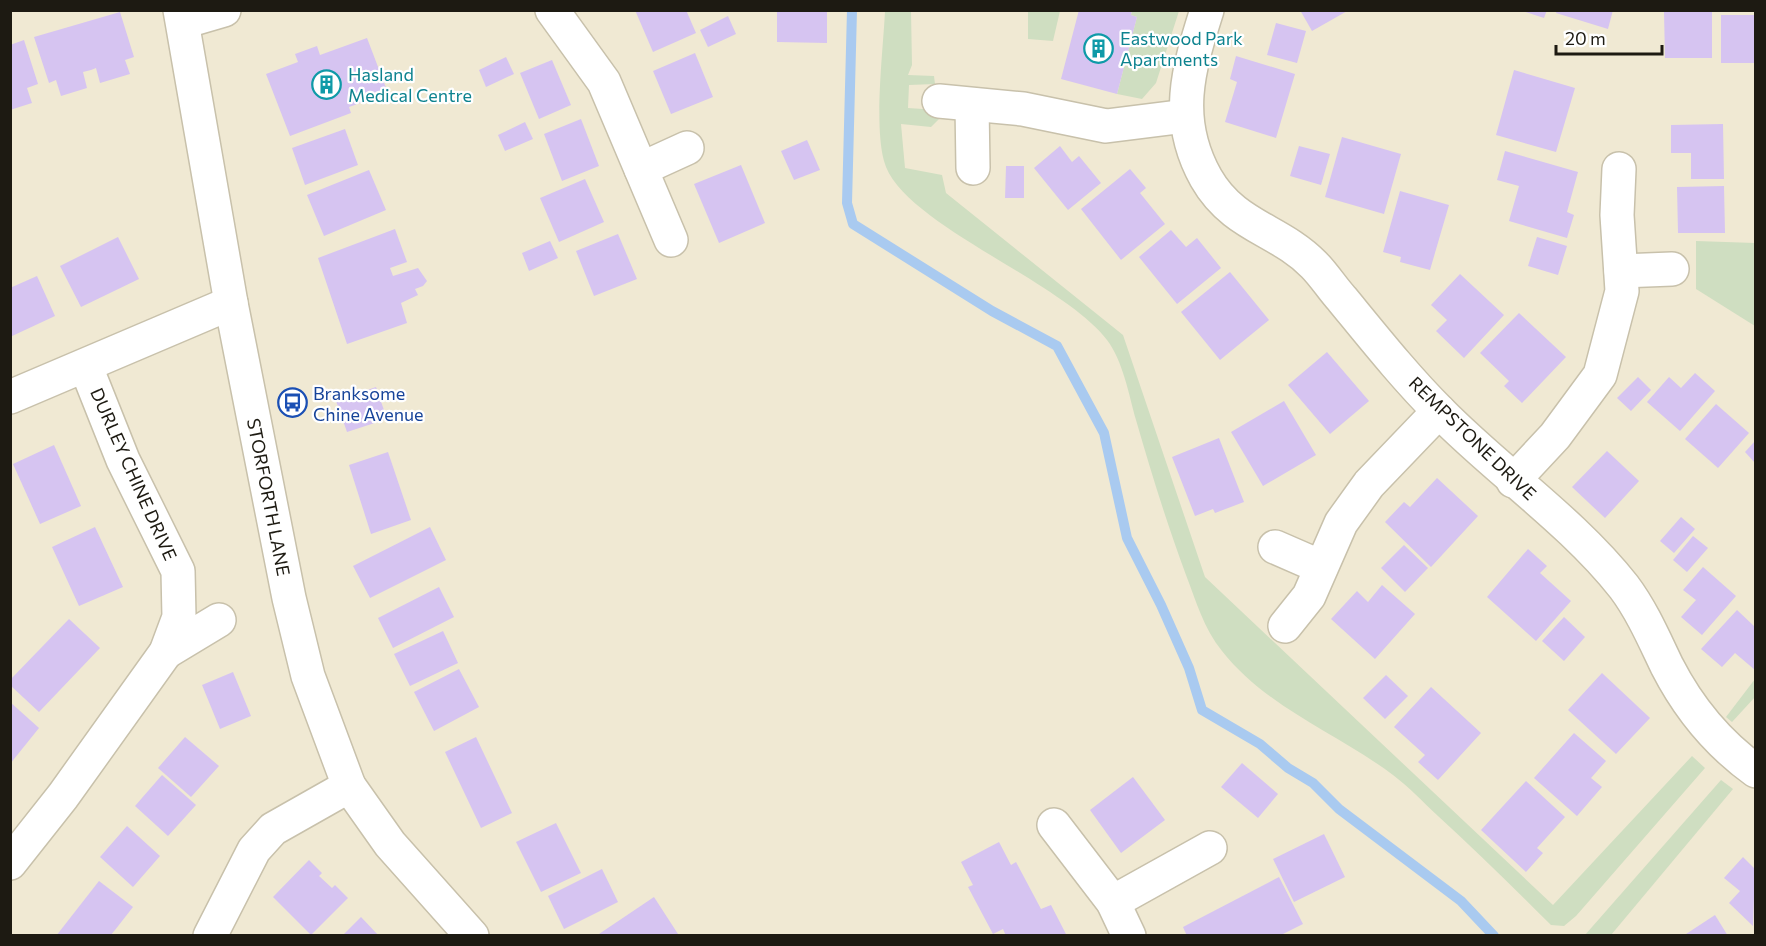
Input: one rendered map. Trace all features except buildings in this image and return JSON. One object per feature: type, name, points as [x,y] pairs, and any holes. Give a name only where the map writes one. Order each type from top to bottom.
[{"type":"street","points":[[181,16],[224,10]]},
{"type":"street","points":[[552,10],[604,82],[671,240]]},
{"type":"street","name":"REMPSTONE DRIVE","points":[[1207,10],[1188,69],[1186,116],[1192,145],[1206,179],[1228,207],[1256,228],[1284,242],[1313,263],[1439,411],[1606,566],[1625,589],[1697,716],[1727,751],[1755,771]]},
{"type":"street","name":"STORFORTH LANE","points":[[181,16],[231,303],[289,598],[308,676],[349,786],[390,844],[472,936]]},
{"type":"street","points":[[939,101],[1023,109],[1106,126],[1186,116]]},
{"type":"street","points":[[972,105],[973,168]]},
{"type":"street","points":[[641,169],[687,148]]},
{"type":"street","points":[[1514,481],[1555,436],[1600,375],[1622,291],[1617,215],[1619,169]]},
{"type":"street","points":[[1621,271],[1672,269]]},
{"type":"street","points":[[10,397],[86,367],[231,303]]},
{"type":"street","name":"DURLEY CHINE DRIVE","points":[[10,863],[63,796],[166,652],[179,617],[178,571],[123,459],[86,367]]},
{"type":"street","points":[[1285,627],[1309,596],[1341,523],[1369,484],[1439,411]]},
{"type":"street","points":[[1275,546],[1321,567]]},
{"type":"street","name":"DURLEY CHINE DRIVE","points":[[166,652],[219,620]]},
{"type":"street","points":[[210,936],[254,850],[273,830],[349,786]]},
{"type":"street","points":[[1054,825],[1113,902],[1130,936]]},
{"type":"street","points":[[1113,902],[1210,848]]},
{"type":"green space","points":[[885,11],[911,11],[912,65],[908,75],[934,76],[935,84],[909,85],[908,108],[923,109],[940,118],[931,127],[901,124],[905,168],[942,175],[946,193],[1123,335],[1205,577],[1553,905],[1692,756],[1705,768],[1576,916],[1564,926],[1551,925],[1399,780],[1260,689],[1222,651],[1205,624],[1172,537],[1113,348],[1085,318],[1055,295],[949,229],[919,207],[896,184],[884,161],[881,146],[879,108]]},
{"type":"green space","points":[[1028,11],[1060,11],[1053,41],[1028,39]]},
{"type":"green space","points":[[1132,11],[1179,11],[1156,83],[1142,99],[1117,94],[1137,17],[1131,15]]},
{"type":"green space","points":[[1696,241],[1755,243],[1755,326],[1696,289]]},
{"type":"green space","points":[[1755,679],[1755,697],[1732,722],[1726,717]]},
{"type":"green space","points":[[1721,780],[1733,789],[1611,935],[1585,935]]},
{"type":"waterway","points":[[852,10],[847,203],[853,224],[992,311],[1057,346],[1104,433],[1127,538],[1161,605],[1189,668],[1202,710],[1260,744],[1288,768],[1313,783],[1339,809],[1461,901],[1494,936]]},
{"type":"place","name":"Eastwood Park Apartments","points":[[1099,48]]},
{"type":"place","name":"Hasland Medical Centre","points":[[327,84]]},
{"type":"place","name":"Branksome Chine Avenue","points":[[292,403]]}]
